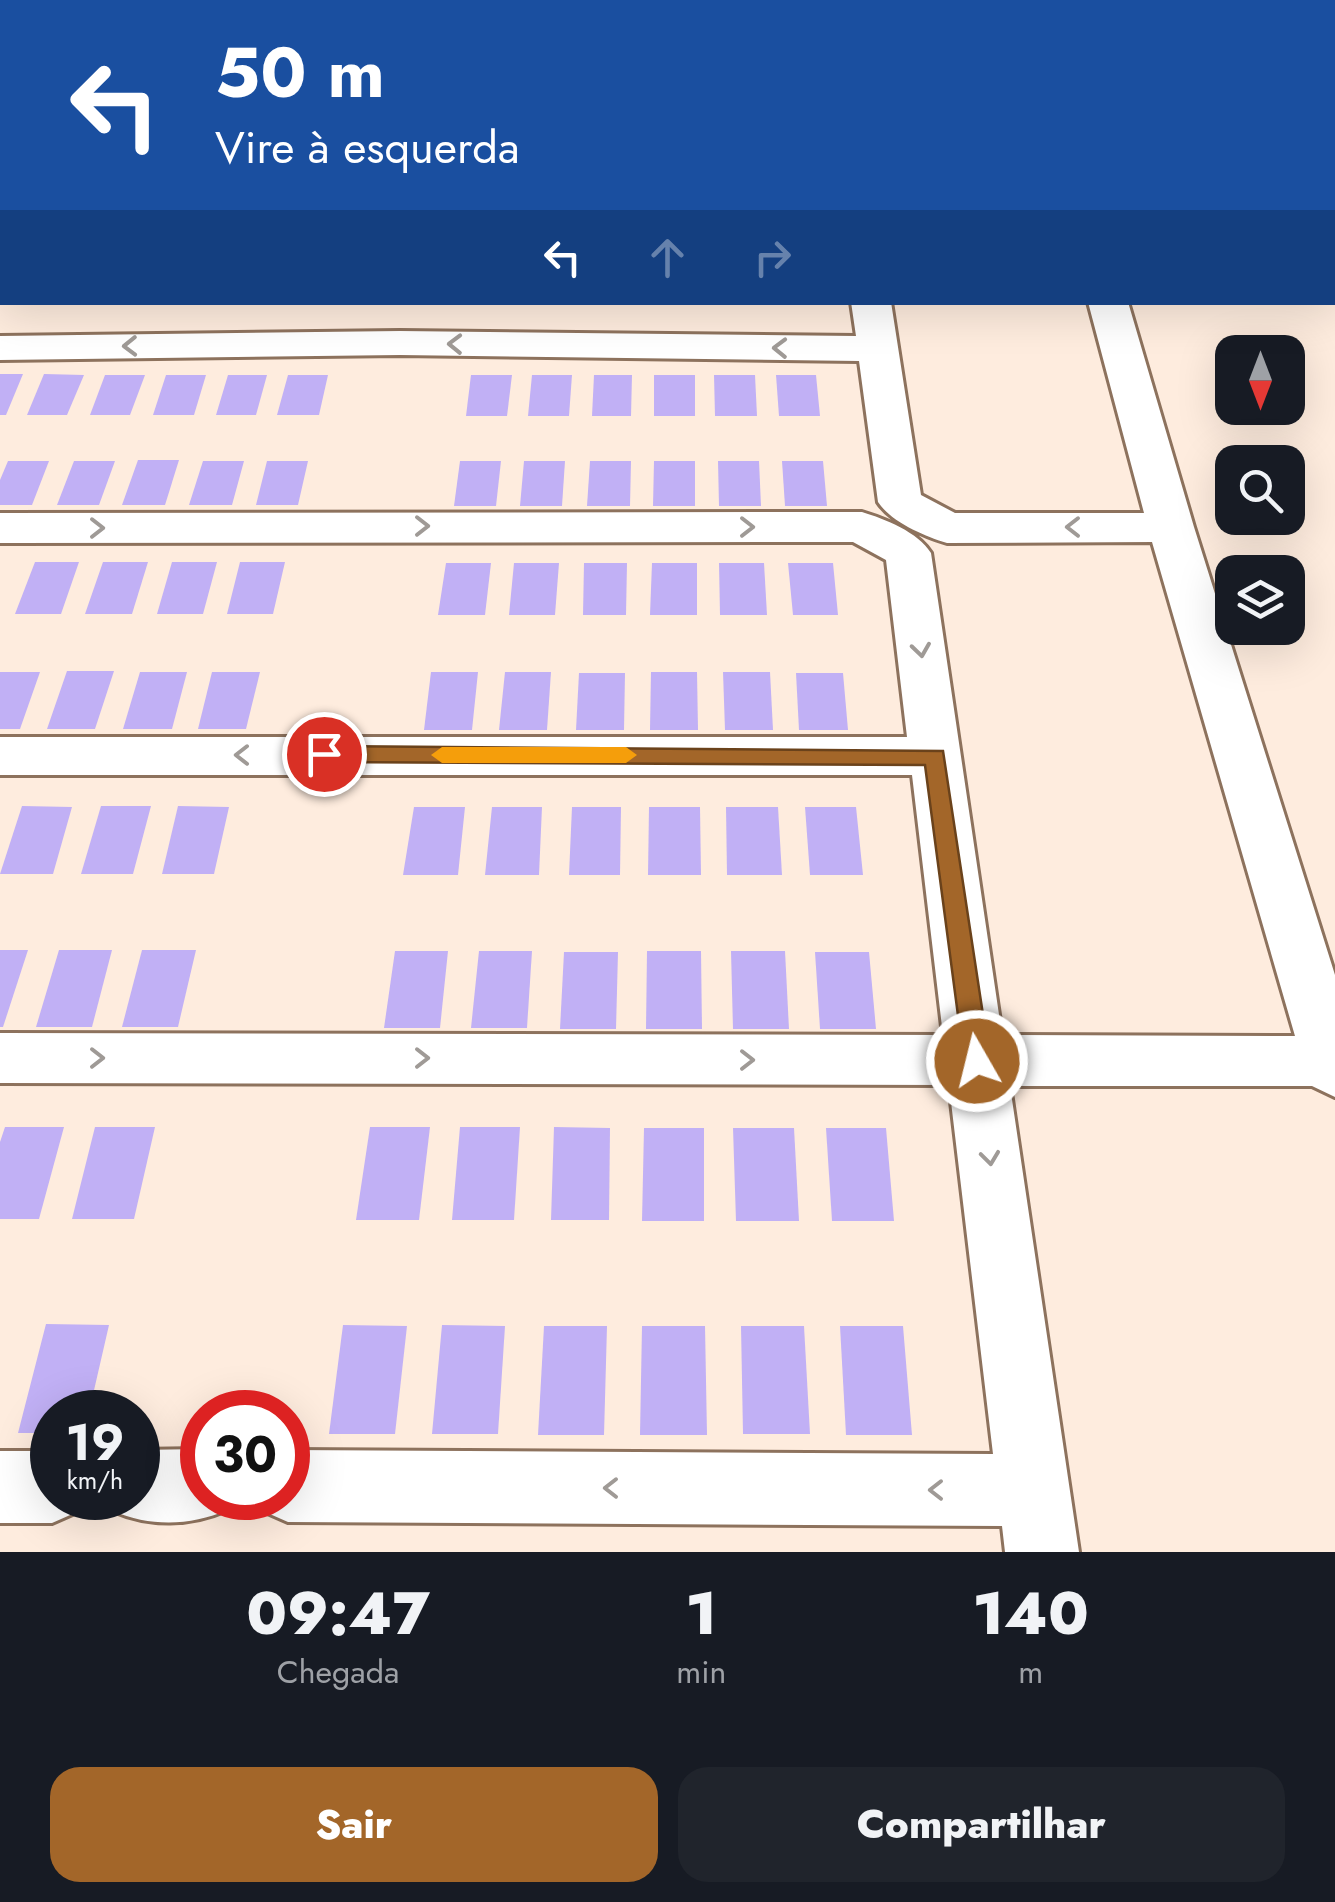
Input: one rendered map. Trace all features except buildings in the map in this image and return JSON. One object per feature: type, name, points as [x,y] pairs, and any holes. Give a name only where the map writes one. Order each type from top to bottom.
[{"type":"street","points":[[310,1487],[1038,1521],[935,756],[927,540],[900,502],[871,305]]},
{"type":"street","points":[[0,1058],[1334,1066],[1171,527],[1109,305]]},
{"type":"street","points":[[0,348],[400,343],[878,349]]},
{"type":"street","points":[[862,527],[900,502]]},
{"type":"street","points":[[0,528],[862,527],[927,540],[1171,527]]},
{"type":"street","points":[[0,756],[935,756]]},
{"type":"street","points":[[0,1487],[30,1486]]},
{"type":"slow traffic","points":[[442,755],[626,755]]},
{"type":"route","points":[[324,754],[935,756],[977,1061]]}]
